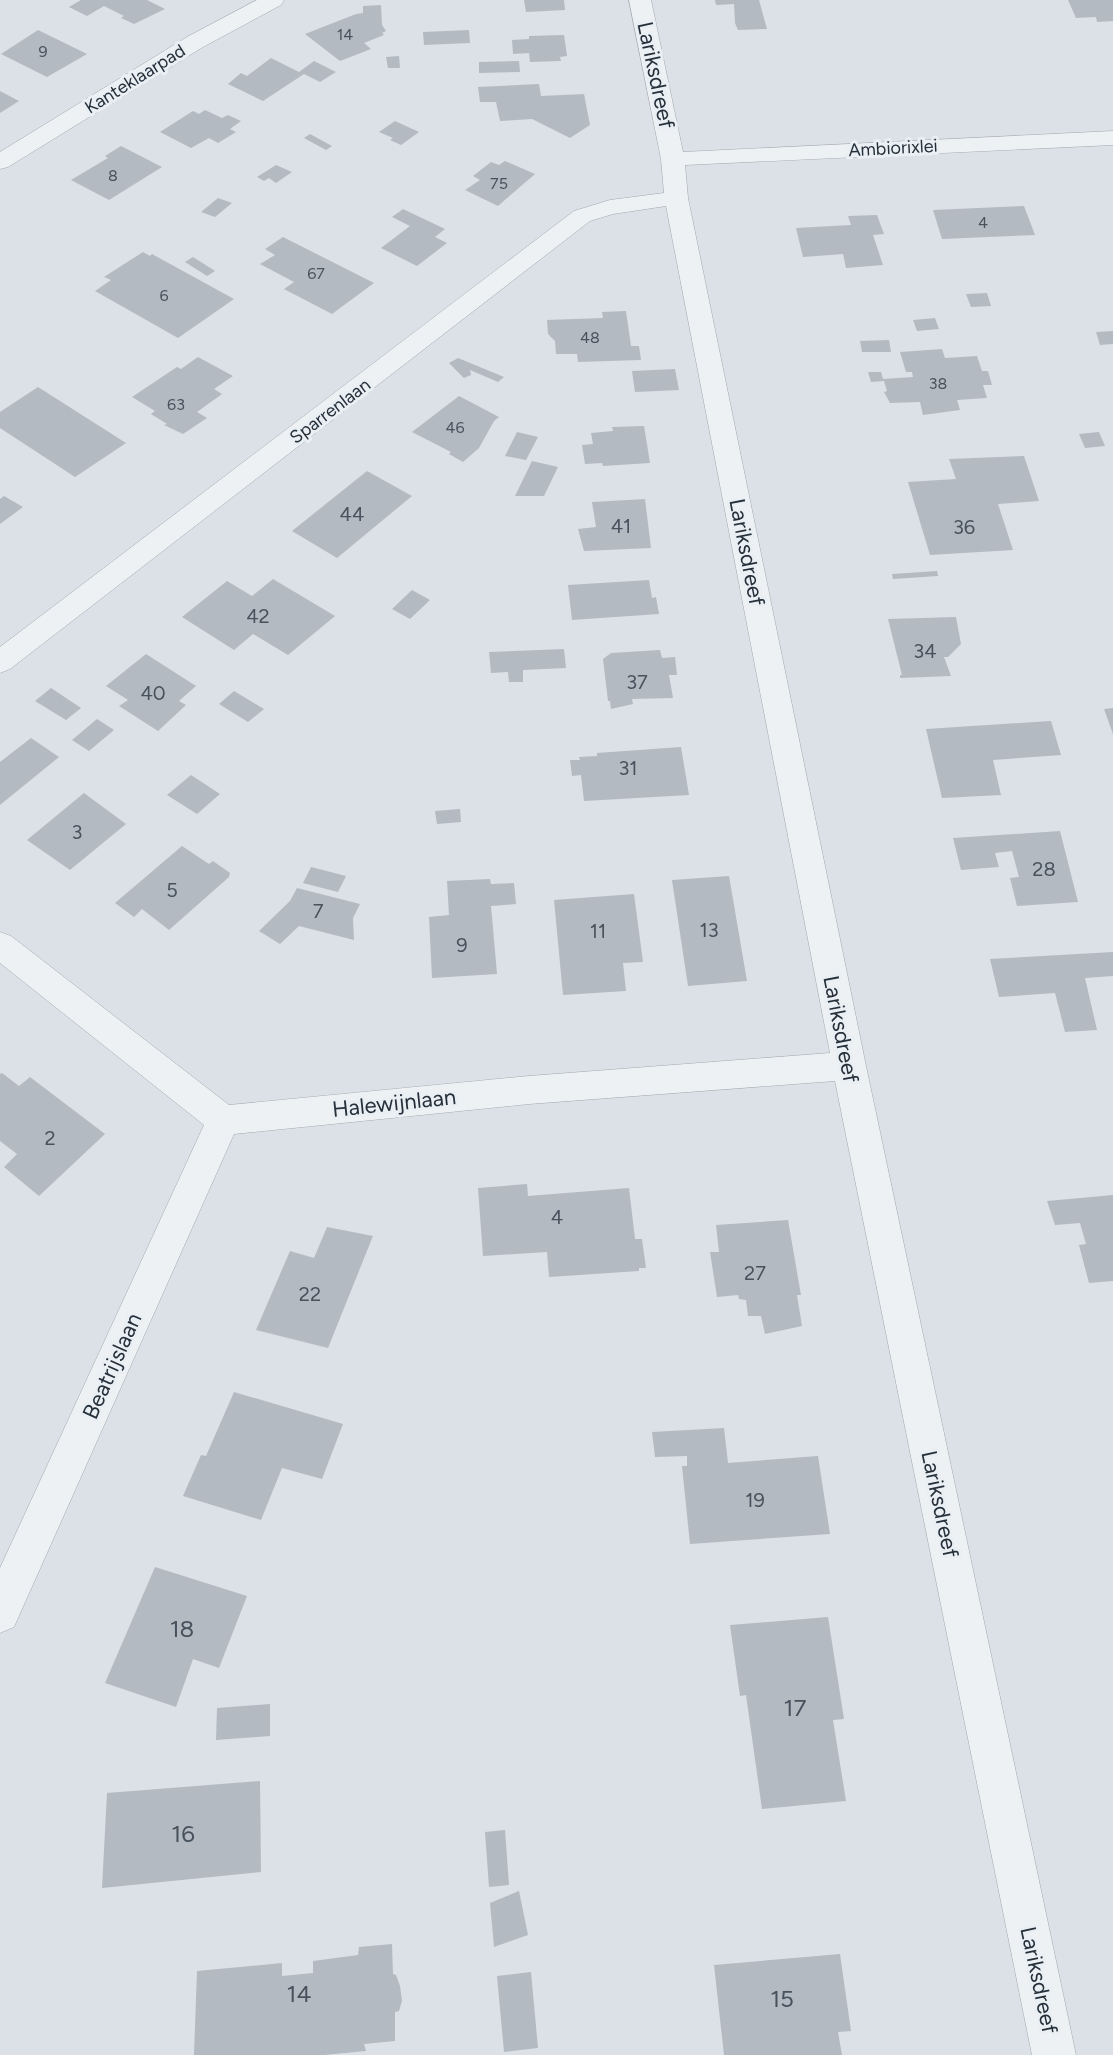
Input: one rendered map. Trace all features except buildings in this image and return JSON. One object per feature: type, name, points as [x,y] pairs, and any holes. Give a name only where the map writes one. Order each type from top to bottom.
[{"type":"street","name":"Kanteklaarpad","points":[[0,162],[195,42],[273,0]]},
{"type":"street","name":"Lariksdreef","points":[[640,0],[673,159],[676,198],[849,1066],[1054,2055]]},
{"type":"street","name":"Ambiorixlei","points":[[673,159],[1113,138]]},
{"type":"street","name":"Sparrenlaan","points":[[0,662],[582,216],[610,207],[676,198]]},
{"type":"street","points":[[0,945],[224,1120]]},
{"type":"street","name":"Halewijnlaan","points":[[224,1120],[529,1090],[849,1066]]},
{"type":"street","name":"Beatrijslaan","points":[[0,1612],[224,1120]]}]
